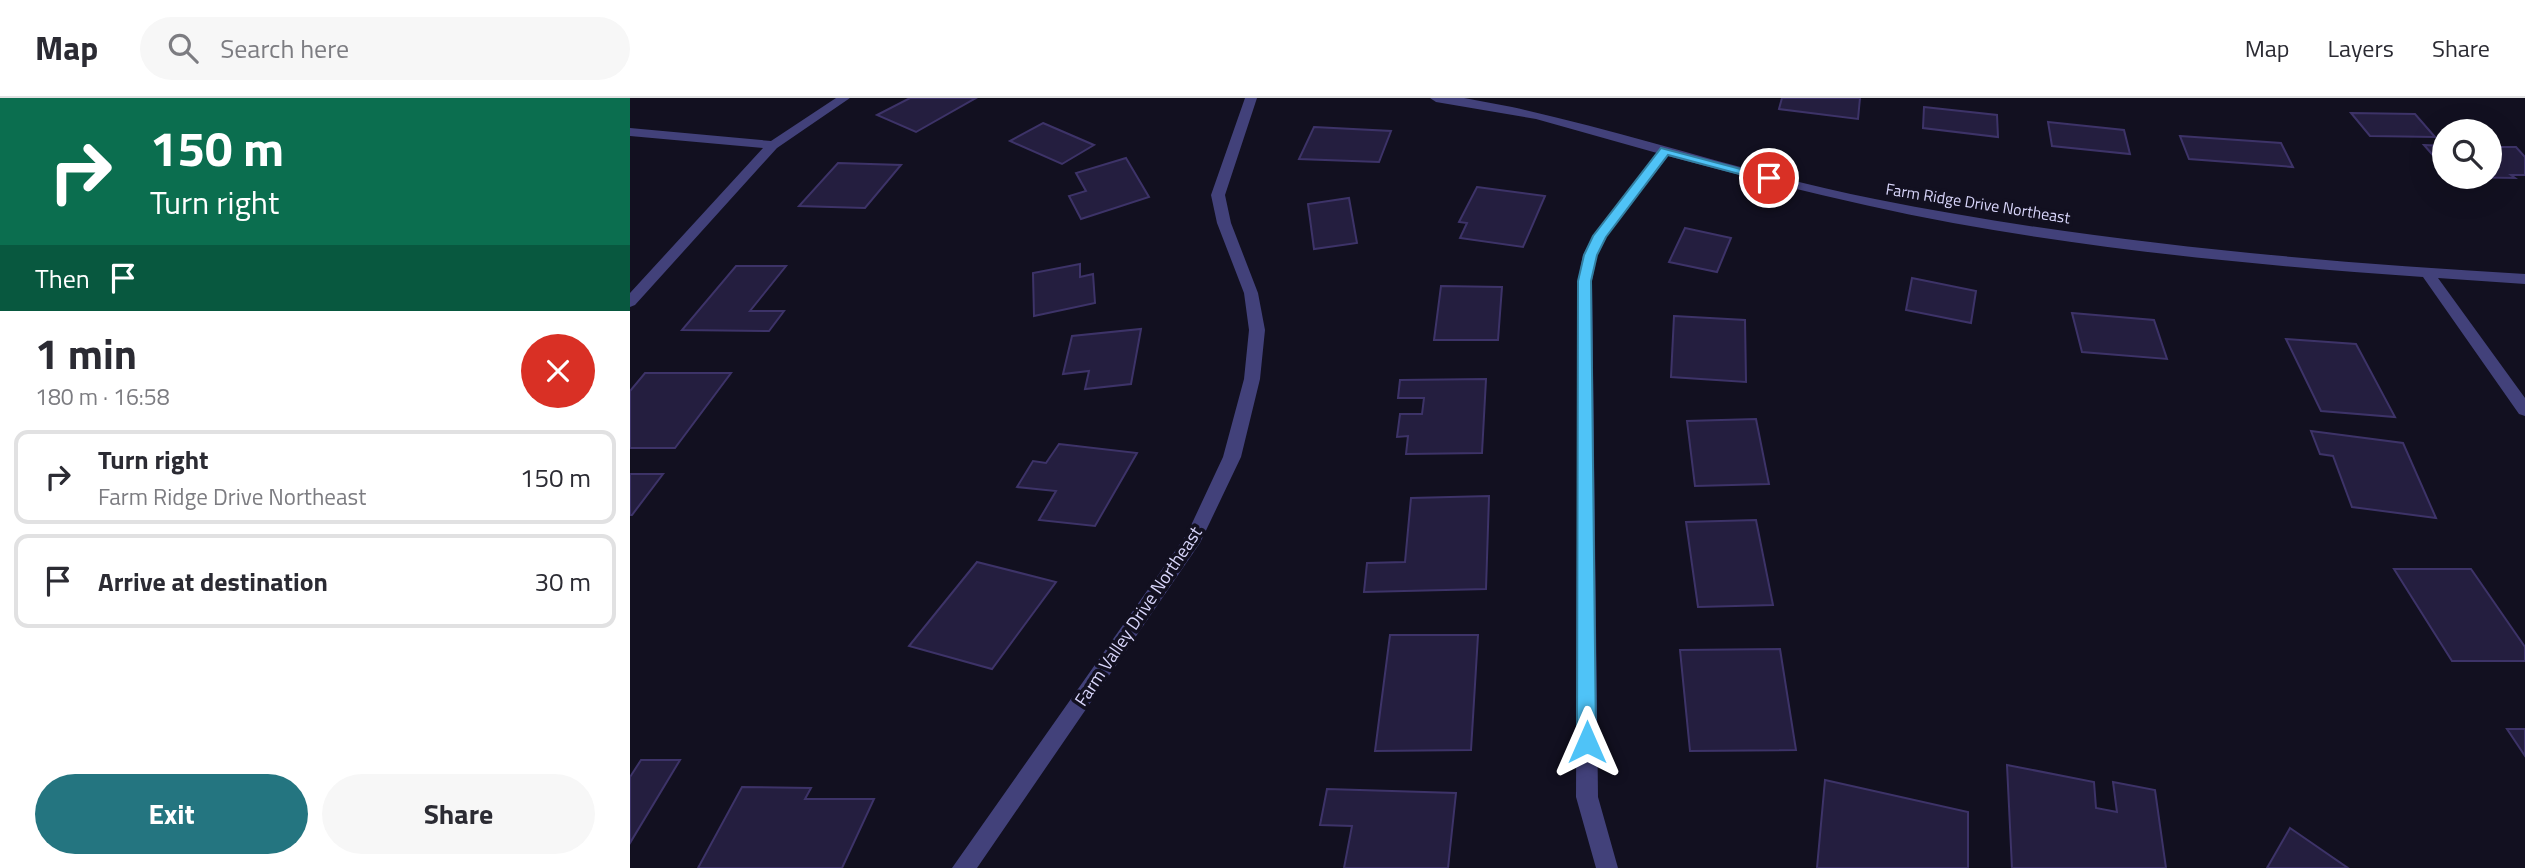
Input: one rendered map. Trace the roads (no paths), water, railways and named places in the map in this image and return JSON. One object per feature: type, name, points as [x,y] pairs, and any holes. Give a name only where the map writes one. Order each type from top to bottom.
[{"type":"street","points":[[630,302],[773,145],[844,98]]},
{"type":"street","name":"Farm Valley Drive Northeast","points":[[963,868],[1194,537],[1232,457],[1252,379],[1257,330],[1251,293],[1224,223],[1218,195],[1251,98]]},
{"type":"street","name":"Farm Ridge Drive Northeast","points":[[1436,98],[1534,114],[1665,151],[1875,204],[2018,228],[2225,256],[2427,274],[2525,279]]},
{"type":"street","points":[[630,132],[773,145]]},
{"type":"street","points":[[1607,868],[1587,797],[1585,281],[1590,255],[1600,236],[1665,151]]},
{"type":"street","points":[[2427,274],[2525,410]]}]
